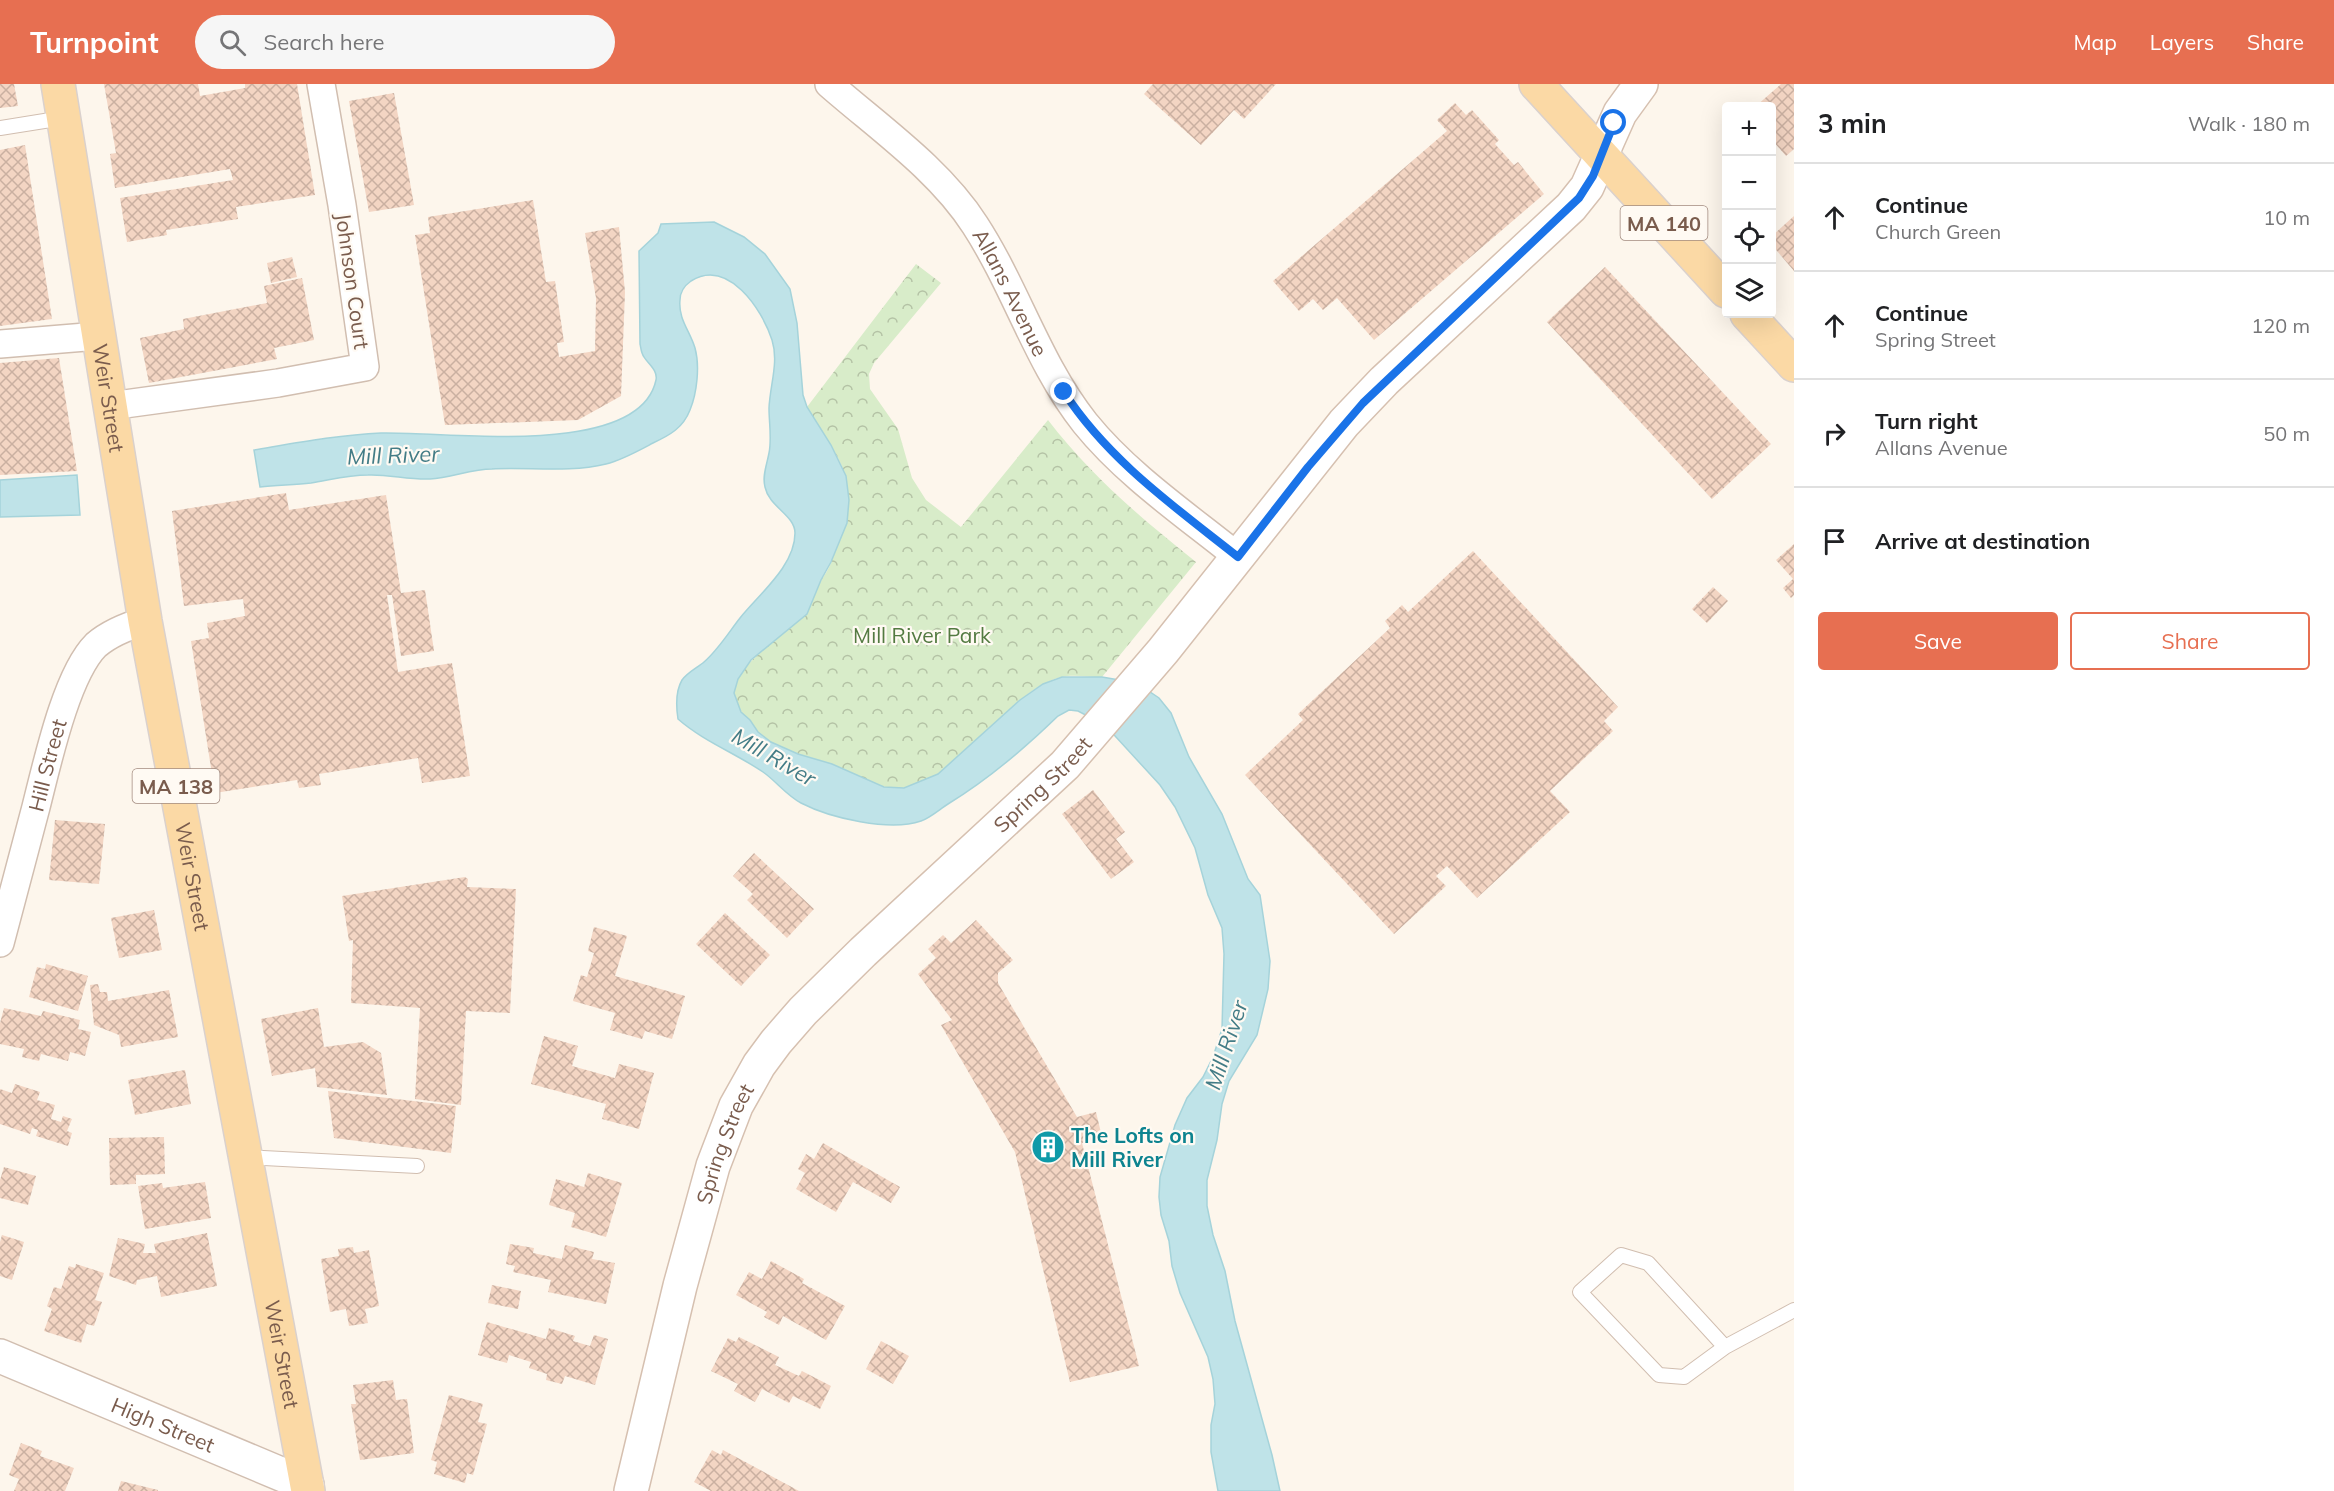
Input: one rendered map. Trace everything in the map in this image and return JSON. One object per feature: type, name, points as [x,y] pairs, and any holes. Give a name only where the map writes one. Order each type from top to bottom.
[{"type":"main road","name":"Weir Street","points":[[58,84],[145,621],[246,1157],[314,1489]]},
{"type":"main road","name":"MA 140","points":[[1536,84],[1722,287]]},
{"type":"main road","name":"Spring Street","points":[[631,1491],[677,1296],[706,1189],[720,1146],[745,1089],[776,1041],[803,1011],[1076,753],[1163,651],[1308,467],[1363,403],[1571,207],[1587,187],[1620,113],[1641,84]]},
{"type":"main road","points":[[1751,318],[1794,365]]},
{"type":"main road","name":"High Street","points":[[0,1356],[314,1489]]},
{"type":"street","name":"Johnson Court","points":[[110,406],[296,380],[365,367],[342,205],[321,84]]},
{"type":"street","name":"Allans Avenue","points":[[828,84],[934,175],[957,199],[1003,273],[1064,392],[1085,423],[1129,468],[1238,557]]},
{"type":"street","points":[[0,344],[99,336]]},
{"type":"street","name":"Hill Street","points":[[0,944],[45,772],[73,682],[97,645],[125,627],[145,621]]},
{"type":"lane","points":[[0,128],[63,118]]},
{"type":"lane","points":[[246,1157],[417,1166]]},
{"type":"lane","points":[[1725,1347],[1648,1263],[1621,1255],[1580,1293],[1659,1375],[1684,1377],[1725,1347],[1794,1310]]},
{"type":"green space","name":"Mill River Park","points":[[916,264],[941,283],[874,363],[869,374],[870,389],[898,429],[912,478],[926,500],[961,527],[1048,420],[1082,460],[1118,496],[1196,562],[1102,677],[1066,676],[1040,686],[1020,700],[944,771],[924,782],[903,788],[893,788],[875,784],[831,764],[791,752],[772,743],[764,738],[746,718],[736,703],[734,693],[741,672],[783,629],[811,594],[827,572],[835,552],[846,478],[842,465],[807,407]]},
{"type":"water","name":"Mill River","points":[[714,222],[744,237],[765,254],[790,289],[797,323],[803,395],[807,407],[831,445],[846,476],[849,500],[847,523],[807,614],[751,660],[738,679],[734,693],[741,712],[758,732],[771,742],[798,754],[832,764],[884,787],[904,788],[938,774],[1020,700],[1043,684],[1062,677],[1102,677],[1125,681],[1144,688],[1159,698],[1171,713],[1189,757],[1222,814],[1248,879],[1260,895],[1270,961],[1268,989],[1257,1035],[1229,1081],[1222,1104],[1217,1140],[1207,1180],[1207,1206],[1280,1491],[1218,1491],[1211,1452],[1211,1425],[1215,1404],[1213,1379],[1208,1357],[1180,1293],[1161,1215],[1160,1177],[1175,1125],[1187,1098],[1203,1077],[1213,1057],[1222,1029],[1224,954],[1222,928],[1208,895],[1195,848],[1175,807],[1160,785],[1105,725],[1078,711],[1069,710],[1058,716],[992,774],[928,818],[908,824],[893,825],[860,822],[828,814],[801,803],[763,772],[698,734],[678,719],[677,694],[682,680],[714,652],[740,618],[775,579],[789,557],[795,533],[791,521],[767,494],[764,483],[770,442],[769,408],[774,348],[760,314],[742,290],[718,276],[705,276],[691,281],[684,287],[680,297],[681,313],[695,348],[697,363],[696,388],[690,410],[684,422],[670,434],[618,460],[592,467],[484,469],[430,479],[361,475],[311,483],[260,487],[254,450],[333,437],[381,433],[535,436],[577,431],[614,422],[642,405],[656,380],[656,373],[643,355],[640,344],[639,251],[658,233],[661,224]]},
{"type":"water","points":[[77,475],[80,515],[0,517],[0,480]]},
{"type":"building","points":[[0,84],[14,84],[18,106],[0,108]]},
{"type":"building","points":[[104,84],[198,84],[200,96],[245,88],[245,84],[297,84],[315,195],[236,207],[238,219],[166,230],[167,235],[127,242],[120,198],[233,180],[230,169],[115,188],[110,154],[116,153]]},
{"type":"building","points":[[1153,84],[1276,84],[1244,119],[1234,110],[1201,145],[1144,94]]},
{"type":"building","points":[[1781,84],[1794,84],[1794,149],[1786,156],[1776,145],[1776,102],[1761,102]]},
{"type":"building","points":[[394,93],[414,205],[369,212],[349,101]]},
{"type":"building","points":[[1455,103],[1466,115],[1472,110],[1499,140],[1495,144],[1514,165],[1518,162],[1544,194],[1374,340],[1337,298],[1323,310],[1313,299],[1299,311],[1273,281],[1447,131],[1437,120]]},
{"type":"building","points":[[25,145],[52,319],[0,326],[0,150]]},
{"type":"building","points":[[533,200],[546,282],[555,281],[564,342],[557,343],[559,357],[595,351],[596,298],[585,233],[619,227],[625,292],[621,396],[578,420],[445,425],[415,235],[430,233],[428,217]]},
{"type":"building","points":[[1794,216],[1794,271],[1776,250],[1776,232]]},
{"type":"building","points":[[292,257],[297,277],[271,283],[267,263]]},
{"type":"building","points":[[1605,267],[1771,444],[1712,499],[1547,322]]},
{"type":"building","points":[[302,278],[314,340],[274,348],[277,359],[149,383],[140,338],[184,329],[183,319],[267,303],[264,286]]},
{"type":"building","points":[[59,358],[77,471],[0,475],[0,363]]},
{"type":"building","points":[[286,493],[289,510],[386,495],[401,593],[425,590],[434,651],[401,656],[392,595],[387,595],[398,672],[452,663],[470,776],[422,783],[418,758],[319,774],[321,785],[299,788],[297,780],[215,793],[191,641],[209,638],[207,623],[245,616],[243,599],[184,606],[172,511]]},
{"type":"building","points":[[1794,544],[1794,595],[1791,598],[1783,588],[1793,579],[1776,560]]},
{"type":"building","points":[[1473,551],[1618,707],[1604,721],[1613,731],[1550,791],[1570,812],[1477,898],[1447,866],[1436,876],[1446,886],[1394,934],[1245,775],[1303,720],[1298,714],[1390,628],[1385,621],[1402,605],[1408,612]]},
{"type":"building","points":[[1713,587],[1728,601],[1707,623],[1692,609]]},
{"type":"building","points":[[1093,790],[1125,832],[1116,839],[1134,862],[1111,879],[1062,814]]},
{"type":"building","points":[[55,820],[105,824],[99,884],[49,880]]},
{"type":"building","points":[[754,853],[814,909],[787,938],[747,900],[753,894],[733,876]]},
{"type":"building","points":[[465,877],[468,879],[467,887],[516,889],[510,1013],[466,1011],[461,1105],[415,1099],[420,1008],[351,1003],[353,940],[349,941],[342,896]]},
{"type":"building","points":[[154,910],[162,950],[119,958],[111,918]]},
{"type":"building","points":[[725,913],[770,955],[741,986],[696,944]]},
{"type":"building","name":"The Lofts on Mill River","points":[[976,920],[1013,960],[998,973],[998,983],[1077,1117],[1096,1112],[1102,1137],[1082,1143],[1139,1366],[1070,1382],[1015,1152],[941,1025],[952,1020],[918,974],[936,958],[928,949],[943,935],[951,943]]},
{"type":"building","points":[[594,927],[627,936],[615,976],[685,996],[672,1039],[645,1031],[642,1039],[610,1030],[615,1013],[573,1001],[581,975],[587,977],[594,953],[588,951]]},
{"type":"building","points":[[46,964],[88,976],[78,1011],[29,997],[37,967],[45,969]]},
{"type":"building","points":[[98,984],[100,992],[107,992],[108,1001],[169,990],[178,1037],[121,1047],[119,1035],[94,1025],[90,985]]},
{"type":"building","points":[[4,1008],[41,1016],[43,1011],[80,1020],[78,1029],[91,1032],[85,1056],[70,1052],[68,1061],[41,1054],[39,1061],[22,1057],[24,1049],[0,1044],[0,1023]]},
{"type":"building","points":[[318,1008],[324,1047],[363,1042],[381,1053],[387,1095],[317,1087],[315,1068],[272,1076],[261,1019]]},
{"type":"building","points":[[544,1036],[578,1046],[572,1066],[615,1078],[619,1064],[654,1073],[639,1129],[602,1119],[606,1104],[531,1084]]},
{"type":"building","points":[[185,1070],[191,1104],[135,1115],[128,1080]]},
{"type":"building","points":[[15,1084],[40,1092],[37,1100],[55,1105],[51,1119],[61,1122],[63,1116],[72,1119],[67,1131],[72,1133],[68,1146],[36,1136],[38,1130],[32,1128],[30,1134],[0,1124],[0,1089],[12,1093]]},
{"type":"building","points":[[328,1091],[456,1106],[451,1153],[334,1138]]},
{"type":"building","points":[[164,1137],[165,1174],[136,1175],[136,1184],[110,1185],[109,1138]]},
{"type":"building","points":[[823,1143],[900,1187],[891,1203],[853,1182],[836,1212],[796,1189],[805,1173],[798,1169],[806,1154],[814,1159]]},
{"type":"building","points":[[4,1167],[36,1176],[28,1205],[0,1198],[0,1180]]},
{"type":"building","points":[[588,1173],[622,1183],[606,1237],[571,1227],[575,1213],[549,1205],[556,1179],[584,1187]]},
{"type":"building","points":[[205,1182],[211,1218],[145,1229],[138,1186],[162,1183],[163,1188]]},
{"type":"building","points":[[207,1233],[217,1286],[161,1297],[157,1276],[137,1280],[136,1285],[109,1276],[118,1238],[145,1244],[143,1253],[156,1253],[154,1244]]},
{"type":"building","points":[[2,1235],[24,1242],[12,1280],[0,1276]]},
{"type":"building","points":[[510,1244],[534,1248],[533,1253],[562,1259],[565,1245],[594,1252],[592,1259],[615,1263],[606,1304],[548,1292],[551,1280],[513,1272],[515,1266],[506,1264]]},
{"type":"building","points":[[353,1247],[354,1253],[369,1250],[379,1306],[365,1309],[368,1323],[349,1326],[346,1309],[330,1312],[321,1259],[339,1256],[338,1249]]},
{"type":"building","points":[[771,1261],[804,1279],[802,1283],[845,1306],[826,1340],[783,1316],[779,1325],[764,1317],[767,1312],[736,1295],[749,1272],[762,1279]]},
{"type":"building","points":[[76,1264],[104,1273],[95,1300],[102,1302],[94,1326],[87,1324],[81,1343],[44,1331],[52,1309],[47,1306],[54,1287],[61,1289],[69,1266],[75,1268]]},
{"type":"building","points":[[492,1285],[521,1291],[518,1309],[488,1303]]},
{"type":"building","points":[[487,1322],[546,1339],[549,1328],[575,1336],[573,1341],[590,1346],[594,1335],[608,1339],[595,1385],[565,1376],[562,1384],[546,1380],[547,1374],[529,1368],[531,1362],[509,1355],[507,1363],[478,1355]]},
{"type":"building","points":[[739,1337],[779,1357],[775,1365],[799,1376],[802,1371],[831,1386],[820,1409],[793,1396],[789,1403],[762,1389],[755,1402],[734,1391],[738,1384],[711,1371],[728,1338],[736,1342]]},
{"type":"building","points":[[881,1341],[909,1356],[893,1384],[866,1369]]},
{"type":"building","points":[[393,1380],[396,1400],[407,1399],[414,1453],[360,1460],[351,1404],[356,1404],[353,1385]]},
{"type":"building","points":[[449,1395],[483,1404],[478,1422],[487,1424],[473,1475],[467,1473],[465,1483],[434,1474],[437,1462],[431,1460]]},
{"type":"building","points":[[21,1443],[42,1451],[40,1456],[74,1468],[65,1491],[14,1491],[19,1479],[9,1475]]},
{"type":"building","points":[[712,1450],[721,1455],[723,1450],[799,1491],[711,1491],[694,1482]]},
{"type":"building","points":[[121,1481],[158,1490],[158,1491],[118,1491]]},
{"type":"place","name":"The Lofts on Mill River","points":[[1048,1147]]},
{"type":"route","points":[[1064,392],[1096,436],[1129,468],[1238,557],[1344,423],[1384,381],[1579,198],[1593,176],[1614,123]]}]
